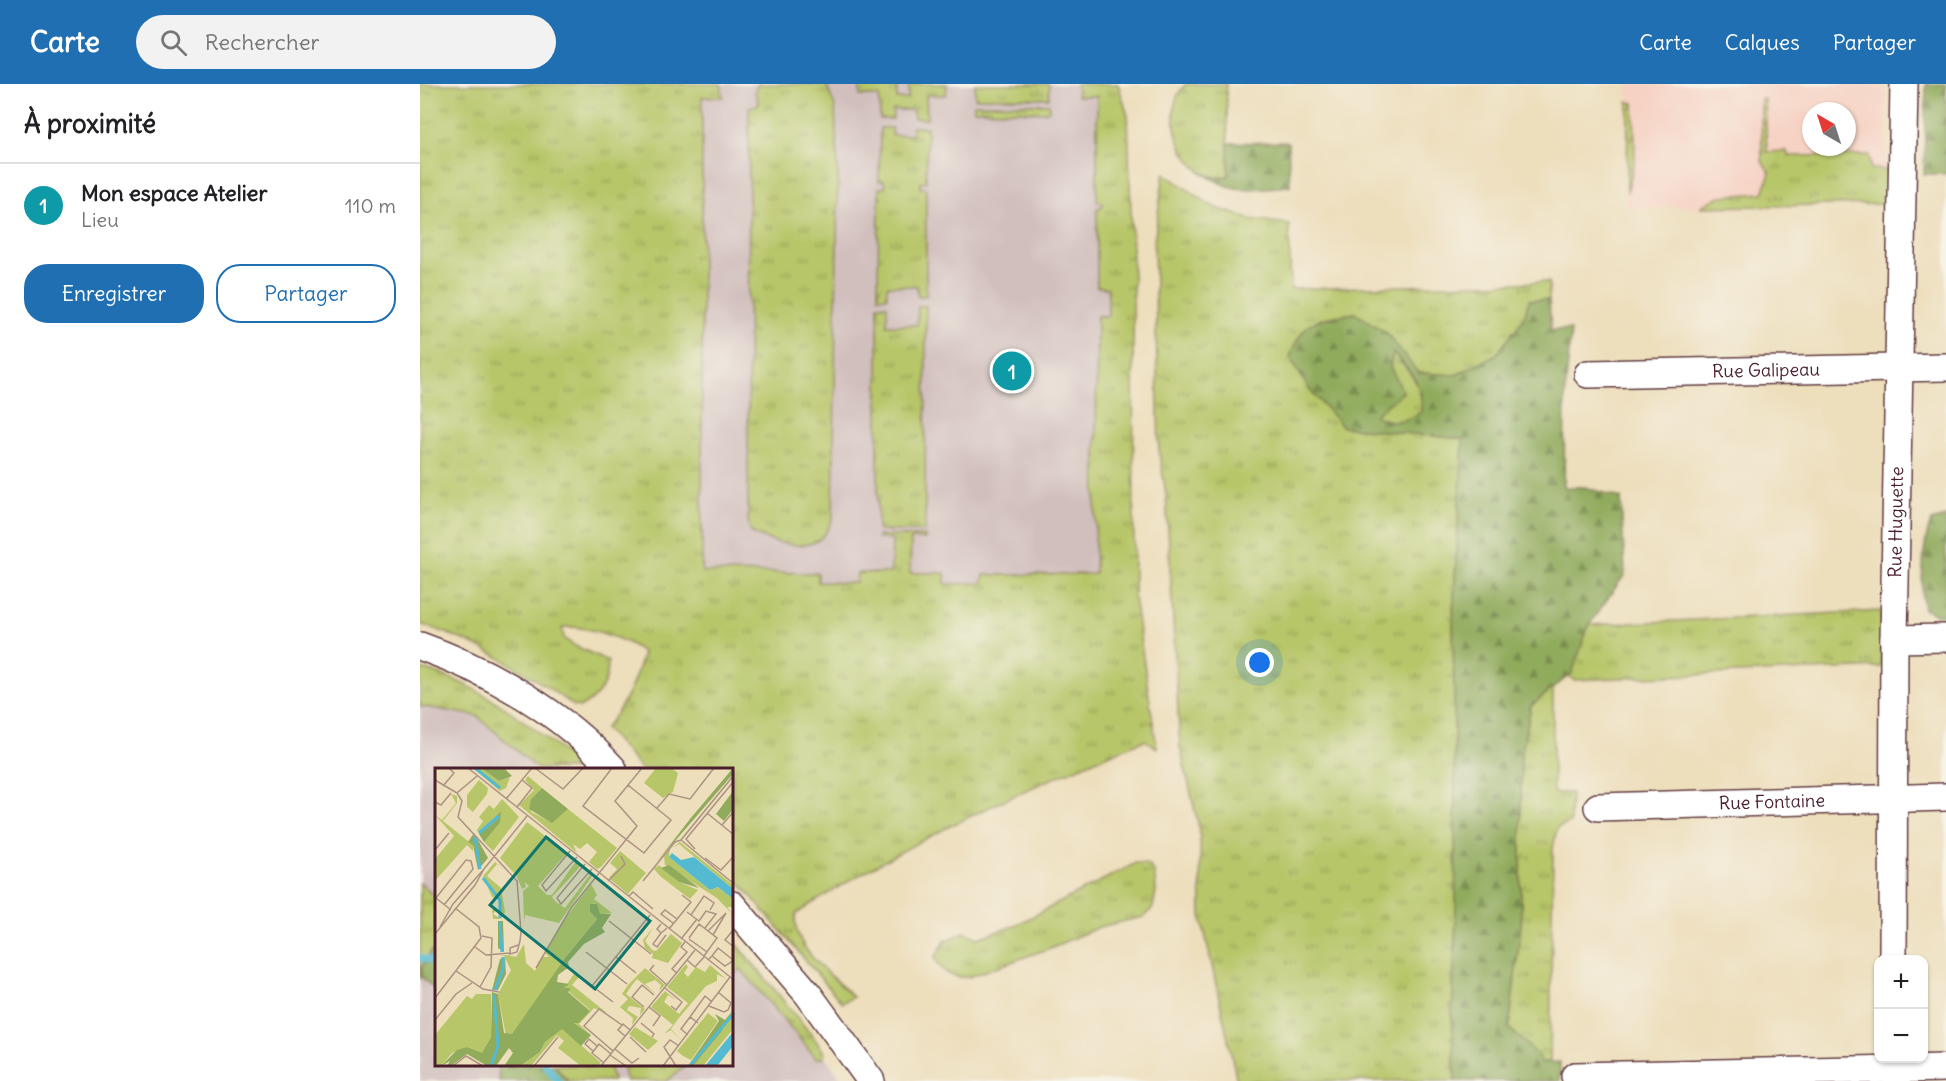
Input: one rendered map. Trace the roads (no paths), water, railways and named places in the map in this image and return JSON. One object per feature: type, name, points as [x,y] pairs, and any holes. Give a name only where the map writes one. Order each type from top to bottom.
[{"type":"street","name":"Rue Huguette","points":[[1893,955],[1894,639],[1904,84]]},
{"type":"street","name":"Rue Galipeau","points":[[1588,374],[1946,367]]},
{"type":"street","points":[[1894,639],[1946,638]]},
{"type":"street","points":[[420,646],[479,671],[535,704],[578,735],[612,768]]},
{"type":"street","name":"Rue Fontaine","points":[[1598,807],[1946,797]]},
{"type":"street","points":[[734,907],[808,994],[871,1081]]},
{"type":"street","points":[[1575,1076],[1892,1064],[1946,1068]]},
{"type":"waterway","points":[[420,958],[435,962]]},
{"type":"waterway","points":[[547,1066],[558,1081]]},
{"type":"place","name":"Mon espace Atelier","points":[[1012,371]]}]
